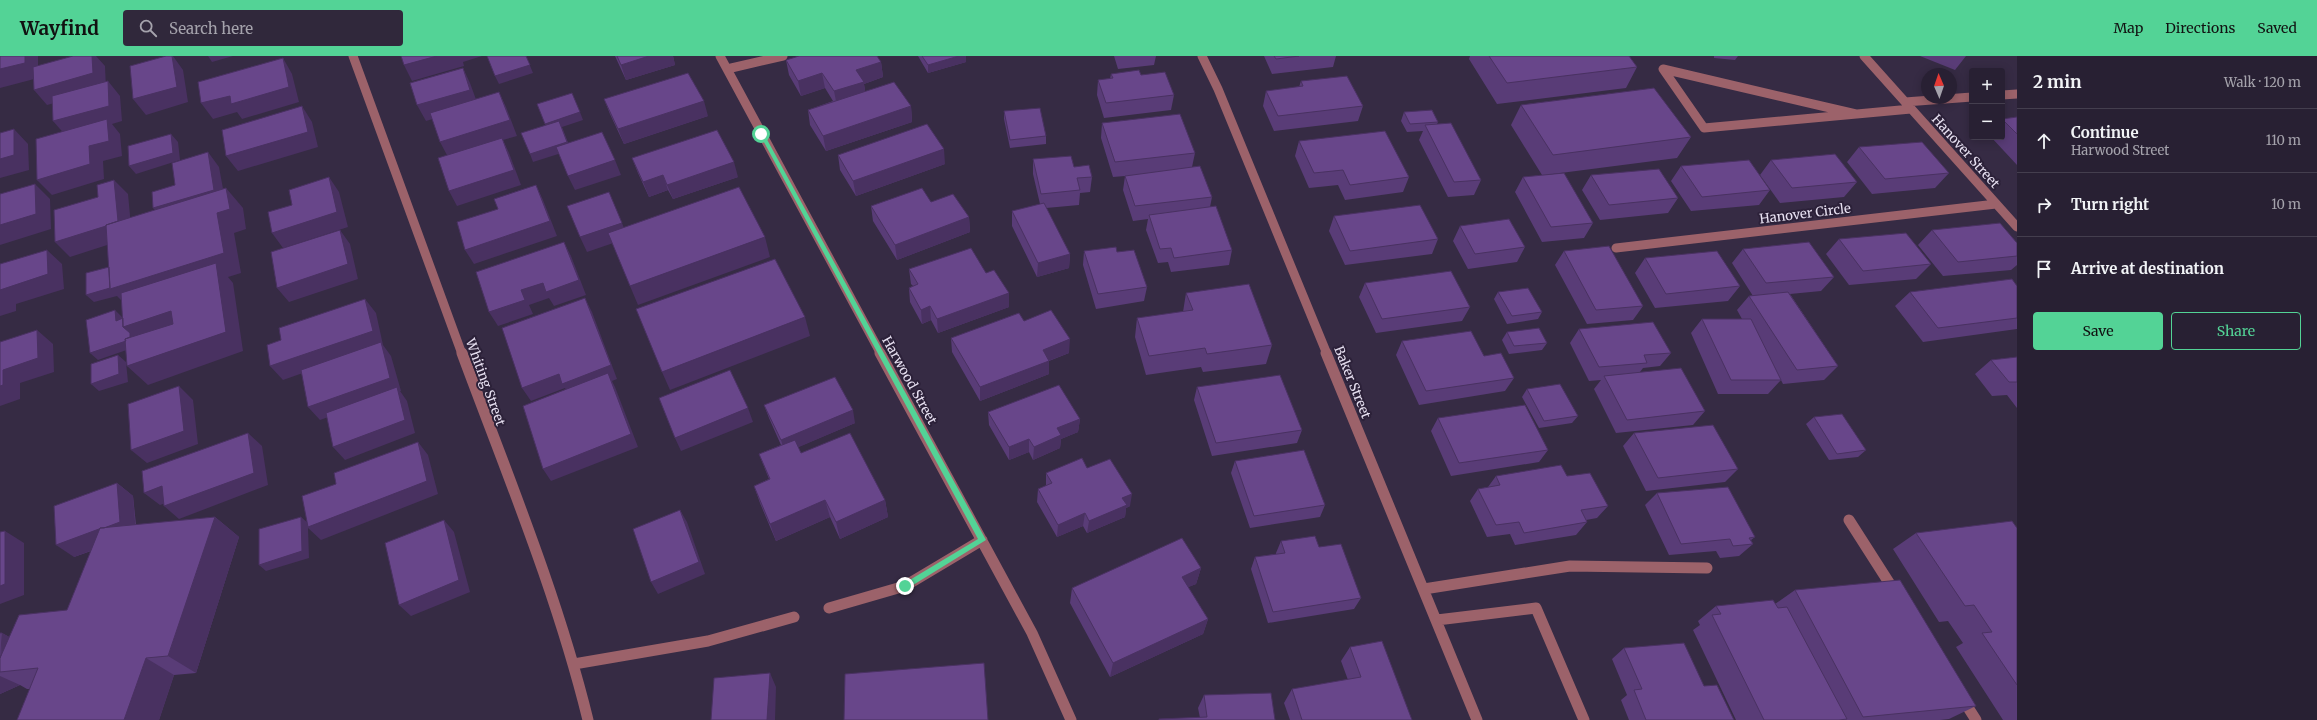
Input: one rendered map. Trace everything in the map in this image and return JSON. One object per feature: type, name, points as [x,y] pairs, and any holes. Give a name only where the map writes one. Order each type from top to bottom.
[{"type":"street","name":"Whiting Street","points":[[353,56],[553,600],[574,664],[588,720]]},
{"type":"street","name":"Harwood Street","points":[[720,56],[1032,633],[1071,720]]},
{"type":"street","points":[[727,69],[783,56]]},
{"type":"street","name":"Baker Street","points":[[1202,56],[1218,89],[1477,720]]},
{"type":"street","name":"Hanover Street","points":[[1864,56],[2017,227]]},
{"type":"street","points":[[1856,114],[1663,69],[1704,128],[1911,109]]},
{"type":"street","points":[[2005,95],[2017,94]]},
{"type":"street","points":[[1905,102],[1969,97]]},
{"type":"street","name":"Hanover Circle","points":[[1616,248],[1996,204]]},
{"type":"street","points":[[1849,520],[1900,600]]},
{"type":"street","points":[[829,608],[905,586],[982,540]]},
{"type":"street","points":[[1424,589],[1570,566],[1707,568]]},
{"type":"street","points":[[1437,620],[1536,608],[1584,720]]},
{"type":"street","points":[[574,664],[708,641],[794,617]]},
{"type":"street","points":[[1955,687],[1976,720]]},
{"type":"building","points":[[0,56],[25,56],[25,63],[0,69]]},
{"type":"building","points":[[73,56],[92,56],[93,73],[34,90],[33,67]]},
{"type":"building","points":[[166,56],[172,56],[177,87],[133,99],[130,66]]},
{"type":"building","points":[[401,56],[437,56],[404,65]]},
{"type":"building","points":[[487,56],[526,56],[530,65],[495,76]]},
{"type":"building","points":[[617,56],[649,56],[621,65]]},
{"type":"building","points":[[799,56],[877,56],[881,62],[856,70],[864,82],[834,91],[822,73],[798,81],[786,60]]},
{"type":"building","points":[[922,56],[959,56],[928,65]]},
{"type":"building","points":[[1274,56],[1299,56],[1276,59]]},
{"type":"building","points":[[1489,56],[1629,56],[1637,67],[1507,83]]},
{"type":"building","points":[[283,58],[289,87],[231,104],[230,96],[201,103],[198,82]]},
{"type":"building","points":[[463,68],[470,90],[417,105],[410,83]]},
{"type":"building","points":[[1139,70],[1141,75],[1165,72],[1174,95],[1106,103],[1098,80],[1113,78],[1111,74]]},
{"type":"building","points":[[688,73],[704,101],[618,129],[604,99]]},
{"type":"building","points":[[1347,76],[1363,106],[1278,116],[1266,91],[1303,86],[1301,81]]},
{"type":"building","points":[[108,81],[109,106],[53,121],[52,96]]},
{"type":"building","points":[[894,82],[911,106],[823,136],[808,110]]},
{"type":"building","points":[[1654,88],[1691,137],[1553,155],[1521,105]]},
{"type":"building","points":[[499,92],[510,120],[440,142],[430,113]]},
{"type":"building","points":[[572,93],[580,112],[545,124],[537,104]]},
{"type":"building","points":[[302,106],[308,132],[226,156],[222,130]]},
{"type":"building","points":[[1040,108],[1046,136],[1010,140],[1004,111]]},
{"type":"building","points":[[1432,110],[1438,122],[1410,124],[1404,112]]},
{"type":"building","points":[[1180,114],[1195,153],[1115,162],[1102,123]]},
{"type":"building","points":[[2017,117],[2017,134],[2005,122],[2005,119]]},
{"type":"building","points":[[107,119],[109,141],[89,146],[90,164],[37,180],[36,139]]},
{"type":"building","points":[[559,121],[567,142],[530,154],[521,133]]},
{"type":"building","points":[[1451,123],[1481,180],[1454,182],[1425,125]]},
{"type":"building","points":[[927,124],[944,149],[853,181],[838,155]]},
{"type":"building","points":[[14,129],[14,155],[0,159],[0,133]]},
{"type":"building","points":[[717,130],[734,162],[667,185],[663,175],[643,182],[632,158]]},
{"type":"building","points":[[1385,131],[1409,177],[1350,185],[1343,170],[1314,173],[1299,141]]},
{"type":"building","points":[[602,132],[615,160],[568,176],[556,147]]},
{"type":"building","points":[[171,134],[173,153],[129,166],[128,146]]},
{"type":"building","points":[[502,138],[514,170],[449,191],[438,158]]},
{"type":"building","points":[[1922,142],[1949,173],[1885,179],[1859,147]]},
{"type":"building","points":[[208,152],[214,190],[153,208],[152,192],[175,185],[172,163]]},
{"type":"building","points":[[1835,154],[1857,182],[1792,188],[1771,160]]},
{"type":"building","points":[[1071,156],[1074,167],[1089,165],[1092,177],[1077,178],[1080,190],[1041,194],[1033,159]]},
{"type":"building","points":[[1749,160],[1770,190],[1702,197],[1681,166]]},
{"type":"building","points":[[1200,166],[1212,197],[1135,206],[1125,176]]},
{"type":"building","points":[[1659,169],[1678,198],[1609,205],[1591,175]]},
{"type":"building","points":[[1564,173],[1593,223],[1551,227],[1523,177]]},
{"type":"building","points":[[329,177],[337,212],[272,233],[268,212],[292,205],[289,190]]},
{"type":"building","points":[[114,180],[118,221],[55,242],[54,210],[98,197],[97,185]]},
{"type":"building","points":[[35,184],[36,214],[0,225],[0,194]]},
{"type":"building","points":[[536,185],[550,221],[465,250],[457,222],[498,209],[494,199]]},
{"type":"building","points":[[739,187],[765,237],[630,286],[608,233]]},
{"type":"building","points":[[226,188],[230,209],[217,213],[224,253],[110,289],[106,225]]},
{"type":"building","points":[[922,188],[931,202],[953,194],[969,217],[895,245],[871,206]]},
{"type":"building","points":[[609,192],[622,223],[580,237],[567,206]]},
{"type":"building","points":[[1044,203],[1070,254],[1038,263],[1012,211]]},
{"type":"building","points":[[1420,205],[1438,239],[1350,251],[1334,216]]},
{"type":"building","points":[[1216,206],[1232,250],[1174,258],[1171,248],[1160,249],[1149,215]]},
{"type":"building","points":[[1509,219],[1525,247],[1475,254],[1460,226]]},
{"type":"building","points":[[2000,223],[2017,243],[2017,256],[1958,262],[1932,230]]},
{"type":"building","points":[[340,230],[348,264],[277,288],[271,252]]},
{"type":"building","points":[[1906,233],[1931,264],[1863,271],[1839,239]]},
{"type":"building","points":[[564,242],[579,280],[546,292],[543,283],[521,290],[525,300],[489,312],[476,272]]},
{"type":"building","points":[[1809,242],[1834,277],[1766,283],[1743,249]]},
{"type":"building","points":[[1609,246],[1643,306],[1596,310],[1564,251]]},
{"type":"building","points":[[1116,247],[1117,252],[1134,250],[1147,287],[1098,294],[1084,251]]},
{"type":"building","points":[[971,248],[986,273],[994,270],[1009,293],[937,319],[930,306],[921,310],[909,288],[918,284],[909,269]]},
{"type":"building","points":[[47,250],[48,274],[0,290],[0,264]]},
{"type":"building","points":[[1717,251],[1740,286],[1666,294],[1645,258]]},
{"type":"building","points":[[775,259],[805,317],[662,372],[636,309]]},
{"type":"building","points":[[216,263],[226,332],[127,366],[125,339],[173,324],[171,311],[123,327],[121,293]]},
{"type":"building","points":[[109,267],[110,288],[86,295],[86,273]]},
{"type":"building","points":[[1451,271],[1470,307],[1382,319],[1365,283]]},
{"type":"building","points":[[2012,279],[2017,286],[2017,318],[1938,328],[1910,292]]},
{"type":"building","points":[[1249,284],[1272,345],[1207,354],[1205,348],[1149,356],[1137,318],[1193,310],[1186,293]]},
{"type":"building","points":[[1528,288],[1542,312],[1512,316],[1498,292]]},
{"type":"building","points":[[1788,292],[1838,366],[1797,370],[1749,296]]},
{"type":"building","points":[[585,298],[611,365],[562,384],[559,374],[522,388],[502,328]]},
{"type":"building","points":[[365,299],[373,331],[270,366],[267,345],[281,340],[279,328]]},
{"type":"building","points":[[115,310],[116,321],[123,318],[123,327],[130,333],[130,337],[125,339],[126,341],[90,353],[86,320]]},
{"type":"building","points":[[1051,310],[1070,339],[1043,350],[1049,361],[980,387],[951,338],[1019,313],[1024,321]]},
{"type":"building","points":[[1702,319],[1751,319],[1781,380],[1731,380]]},
{"type":"building","points":[[1653,322],[1671,353],[1644,355],[1647,363],[1599,367],[1579,329]]},
{"type":"building","points":[[1539,328],[1547,343],[1514,346],[1507,332]]},
{"type":"building","points":[[37,330],[38,358],[3,370],[3,385],[0,386],[0,342]]},
{"type":"building","points":[[1471,331],[1484,356],[1501,353],[1514,378],[1426,391],[1402,341]]},
{"type":"building","points":[[381,342],[390,378],[308,407],[301,370]]},
{"type":"building","points":[[118,355],[119,374],[91,384],[91,364]]},
{"type":"building","points":[[2017,357],[2017,382],[2009,382],[1991,360]]},
{"type":"building","points":[[1681,368],[1705,411],[1627,420],[1604,376]]},
{"type":"building","points":[[730,370],[748,408],[675,438],[659,398]]},
{"type":"building","points":[[608,373],[631,434],[543,469],[523,406]]},
{"type":"building","points":[[1280,375],[1302,430],[1216,443],[1197,387]]},
{"type":"building","points":[[835,377],[853,410],[781,440],[764,405]]},
{"type":"building","points":[[1560,384],[1578,416],[1544,421],[1527,389]]},
{"type":"building","points":[[1059,385],[1080,419],[1057,428],[1061,435],[1034,447],[1029,439],[1009,447],[988,412]]},
{"type":"building","points":[[179,386],[184,431],[131,450],[128,404]]},
{"type":"building","points":[[397,387],[405,420],[333,447],[326,413]]},
{"type":"building","points":[[1525,405],[1548,450],[1459,463],[1438,418]]},
{"type":"building","points":[[1842,414],[1866,450],[1837,454],[1814,417]]},
{"type":"building","points":[[1713,425],[1738,469],[1658,478],[1634,433]]},
{"type":"building","points":[[248,433],[254,473],[164,506],[162,486],[144,493],[142,471]]},
{"type":"building","points":[[850,433],[885,500],[836,522],[825,500],[770,524],[754,486],[770,479],[759,454],[795,440],[801,453]]},
{"type":"building","points":[[418,442],[427,481],[308,527],[302,496],[336,484],[334,473]]},
{"type":"building","points":[[1304,450],[1325,505],[1254,516],[1235,461]]},
{"type":"building","points":[[1082,458],[1087,468],[1110,459],[1132,494],[1122,498],[1127,505],[1089,521],[1085,513],[1058,525],[1038,489],[1052,483],[1046,473]]},
{"type":"building","points":[[1561,465],[1567,476],[1590,473],[1608,506],[1581,510],[1587,522],[1524,533],[1519,522],[1496,525],[1478,489],[1500,485],[1496,476]]},
{"type":"building","points":[[117,483],[120,522],[56,545],[54,506]]},
{"type":"building","points":[[1728,487],[1755,537],[1749,538],[1753,544],[1733,546],[1730,539],[1681,544],[1657,493]]},
{"type":"building","points":[[680,510],[699,562],[651,582],[633,529]]},
{"type":"building","points":[[215,517],[168,656],[146,658],[124,720],[17,720],[38,668],[0,672],[0,658],[19,615],[67,610],[100,528]]},
{"type":"building","points":[[301,517],[302,551],[259,565],[259,529]]},
{"type":"building","points":[[444,520],[459,580],[399,605],[385,543]]},
{"type":"building","points":[[2012,521],[2017,528],[2017,685],[1982,633],[1992,632],[1974,605],[1965,606],[1916,533]]},
{"type":"building","points":[[5,531],[5,584],[0,586],[0,532]]},
{"type":"building","points":[[1315,536],[1319,547],[1341,544],[1361,598],[1273,612],[1255,557],[1285,553],[1281,541]]},
{"type":"building","points":[[1182,538],[1201,568],[1182,577],[1208,619],[1113,663],[1072,588]]},
{"type":"building","points":[[1900,580],[1976,706],[1863,717],[1795,590]]},
{"type":"building","points":[[1773,600],[1778,608],[1787,607],[1847,719],[1764,720],[1712,615],[1721,614],[1716,606]]},
{"type":"building","points":[[0,633],[2,633],[0,658]]},
{"type":"building","points":[[1382,641],[1412,720],[1302,720],[1292,689],[1361,677],[1350,647]]},
{"type":"building","points":[[1684,643],[1704,686],[1717,685],[1734,720],[1646,720],[1634,690],[1642,689],[1624,648]]},
{"type":"building","points":[[984,663],[988,720],[844,720],[845,674]]},
{"type":"building","points":[[770,673],[767,720],[711,720],[714,678]]},
{"type":"building","points":[[1271,693],[1275,720],[1159,720],[1207,717],[1204,695]]},
{"type":"route","points":[[761,134],[982,540],[905,586]]}]
